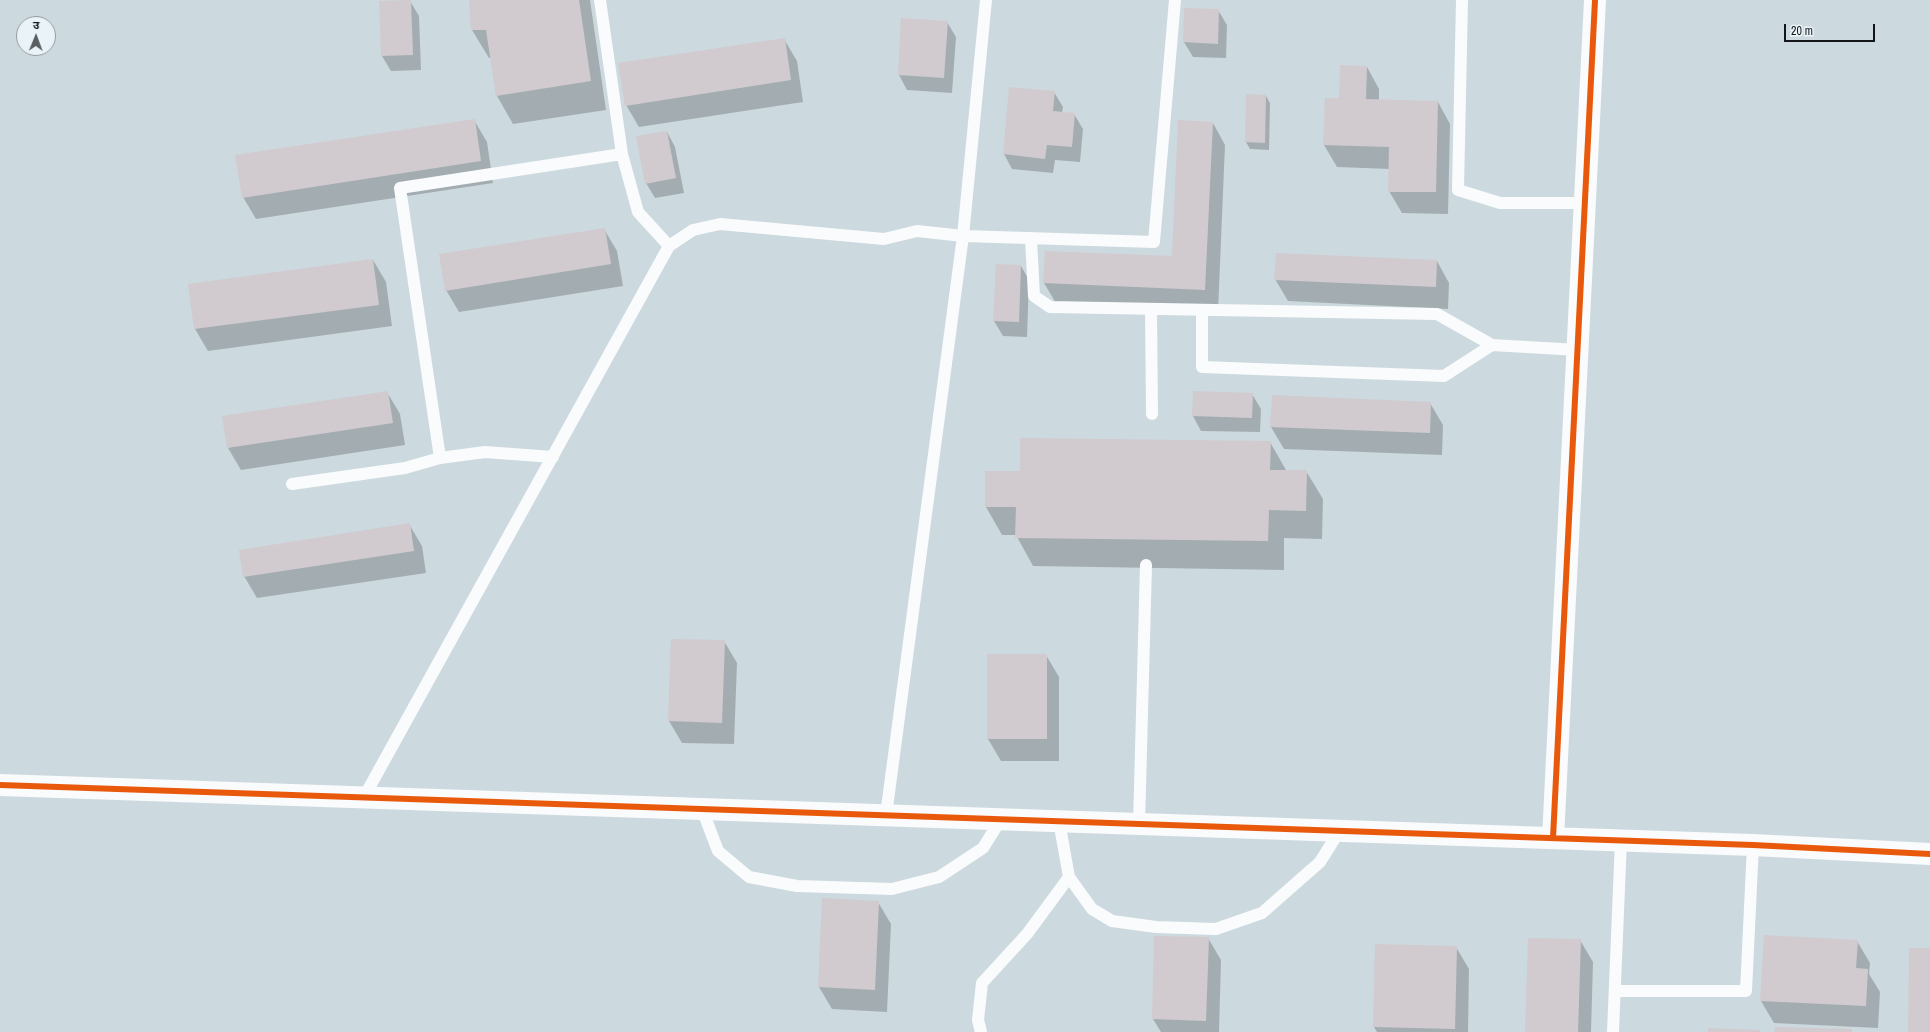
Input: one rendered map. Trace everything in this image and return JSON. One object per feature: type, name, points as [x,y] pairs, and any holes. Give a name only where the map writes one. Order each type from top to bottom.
[{"type":"street","points":[[1553,838],[1596,0]]},
{"type":"street","points":[[0,785],[1621,840],[1930,854]]},
{"type":"lane","points":[[600,0],[622,154],[638,212],[669,246]]},
{"type":"lane","points":[[886,815],[963,236],[986,0]]},
{"type":"lane","points":[[364,797],[669,246],[693,230],[720,224],[884,239],[917,231],[963,236],[1154,242],[1175,0]]},
{"type":"lane","points":[[1462,0],[1458,190],[1500,203],[1585,203]]},
{"type":"lane","points":[[440,458],[400,188],[622,154]]},
{"type":"lane","points":[[1031,239],[1034,296],[1050,307],[1437,314],[1492,345],[1578,350]]},
{"type":"lane","points":[[1152,309],[1152,414]]},
{"type":"lane","points":[[1202,310],[1202,367],[1444,376],[1492,345]]},
{"type":"lane","points":[[292,484],[404,468],[440,458],[485,452],[553,457]]},
{"type":"lane","points":[[1139,824],[1146,565]]},
{"type":"lane","points":[[702,809],[718,851],[749,877],[797,886],[892,889],[939,877],[983,848],[1001,819]]},
{"type":"lane","points":[[1059,821],[1069,877],[1092,909],[1112,921],[1156,927],[1216,929],[1262,913],[1320,862],[1340,830]]},
{"type":"lane","points":[[1613,1032],[1621,840]]},
{"type":"lane","points":[[1615,991],[1746,991],[1753,845]]},
{"type":"lane","points":[[981,1032],[978,1020],[982,983],[1027,934],[1069,877]]},
{"type":"shaded area","points":[[0,0],[1930,0],[1930,1032],[0,1032]]},
{"type":"building","points":[[411,0],[413,55],[381,56],[379,1]]},
{"type":"building","points":[[469,0],[579,0],[591,81],[496,96],[486,30],[471,30]]},
{"type":"building","points":[[1184,8],[1219,9],[1218,44],[1183,42]]},
{"type":"building","points":[[901,18],[948,21],[944,78],[898,75]]},
{"type":"building","points":[[785,38],[791,80],[625,106],[618,63]]},
{"type":"building","points":[[1340,65],[1367,66],[1366,99],[1438,101],[1436,192],[1388,192],[1389,147],[1323,145],[1325,98],[1339,98]]},
{"type":"building","points":[[1009,87],[1055,91],[1053,111],[1075,113],[1072,147],[1047,145],[1045,159],[1003,154]]},
{"type":"building","points":[[1246,94],[1266,95],[1265,143],[1245,142]]},
{"type":"building","points":[[475,119],[481,161],[242,198],[235,155]]},
{"type":"building","points":[[1178,120],[1213,122],[1205,290],[1043,283],[1045,251],[1172,256]]},
{"type":"building","points":[[667,131],[676,178],[645,184],[636,136]]},
{"type":"building","points":[[605,228],[611,264],[445,291],[439,254]]},
{"type":"building","points":[[1276,253],[1437,260],[1436,287],[1274,280]]},
{"type":"building","points":[[373,259],[379,305],[194,329],[188,284]]},
{"type":"building","points":[[996,264],[1021,265],[1019,322],[993,321]]},
{"type":"building","points":[[388,391],[393,423],[227,448],[222,416]]},
{"type":"building","points":[[1193,391],[1253,393],[1252,418],[1192,416]]},
{"type":"building","points":[[1272,395],[1431,402],[1430,433],[1270,427]]},
{"type":"building","points":[[1020,438],[1271,441],[1270,470],[1307,470],[1306,511],[1269,510],[1268,541],[1015,538],[1016,507],[985,507],[985,471],[1020,471]]},
{"type":"building","points":[[410,523],[414,551],[243,577],[239,550]]},
{"type":"building","points":[[671,639],[725,640],[722,723],[668,721]]},
{"type":"building","points":[[987,654],[1047,654],[1047,739],[987,739]]},
{"type":"building","points":[[822,898],[879,901],[875,990],[818,987]]},
{"type":"building","points":[[1764,935],[1858,940],[1856,968],[1868,969],[1866,1006],[1760,1001]]},
{"type":"building","points":[[1154,936],[1209,937],[1206,1021],[1152,1019]]},
{"type":"building","points":[[1528,938],[1581,939],[1578,1032],[1525,1032]]},
{"type":"building","points":[[1375,944],[1457,946],[1455,1029],[1373,1027]]},
{"type":"building","points":[[1909,948],[1930,948],[1930,1032],[1908,1032]]},
{"type":"building","points":[[1775,1027],[1852,1029],[1852,1032],[1774,1032]]},
{"type":"building","points":[[1708,1028],[1760,1030],[1760,1032],[1708,1032]]},
{"type":"cycle path","points":[[1553,838],[1595,0]]},
{"type":"cycle path","points":[[0,785],[1753,845],[1930,854]]}]
